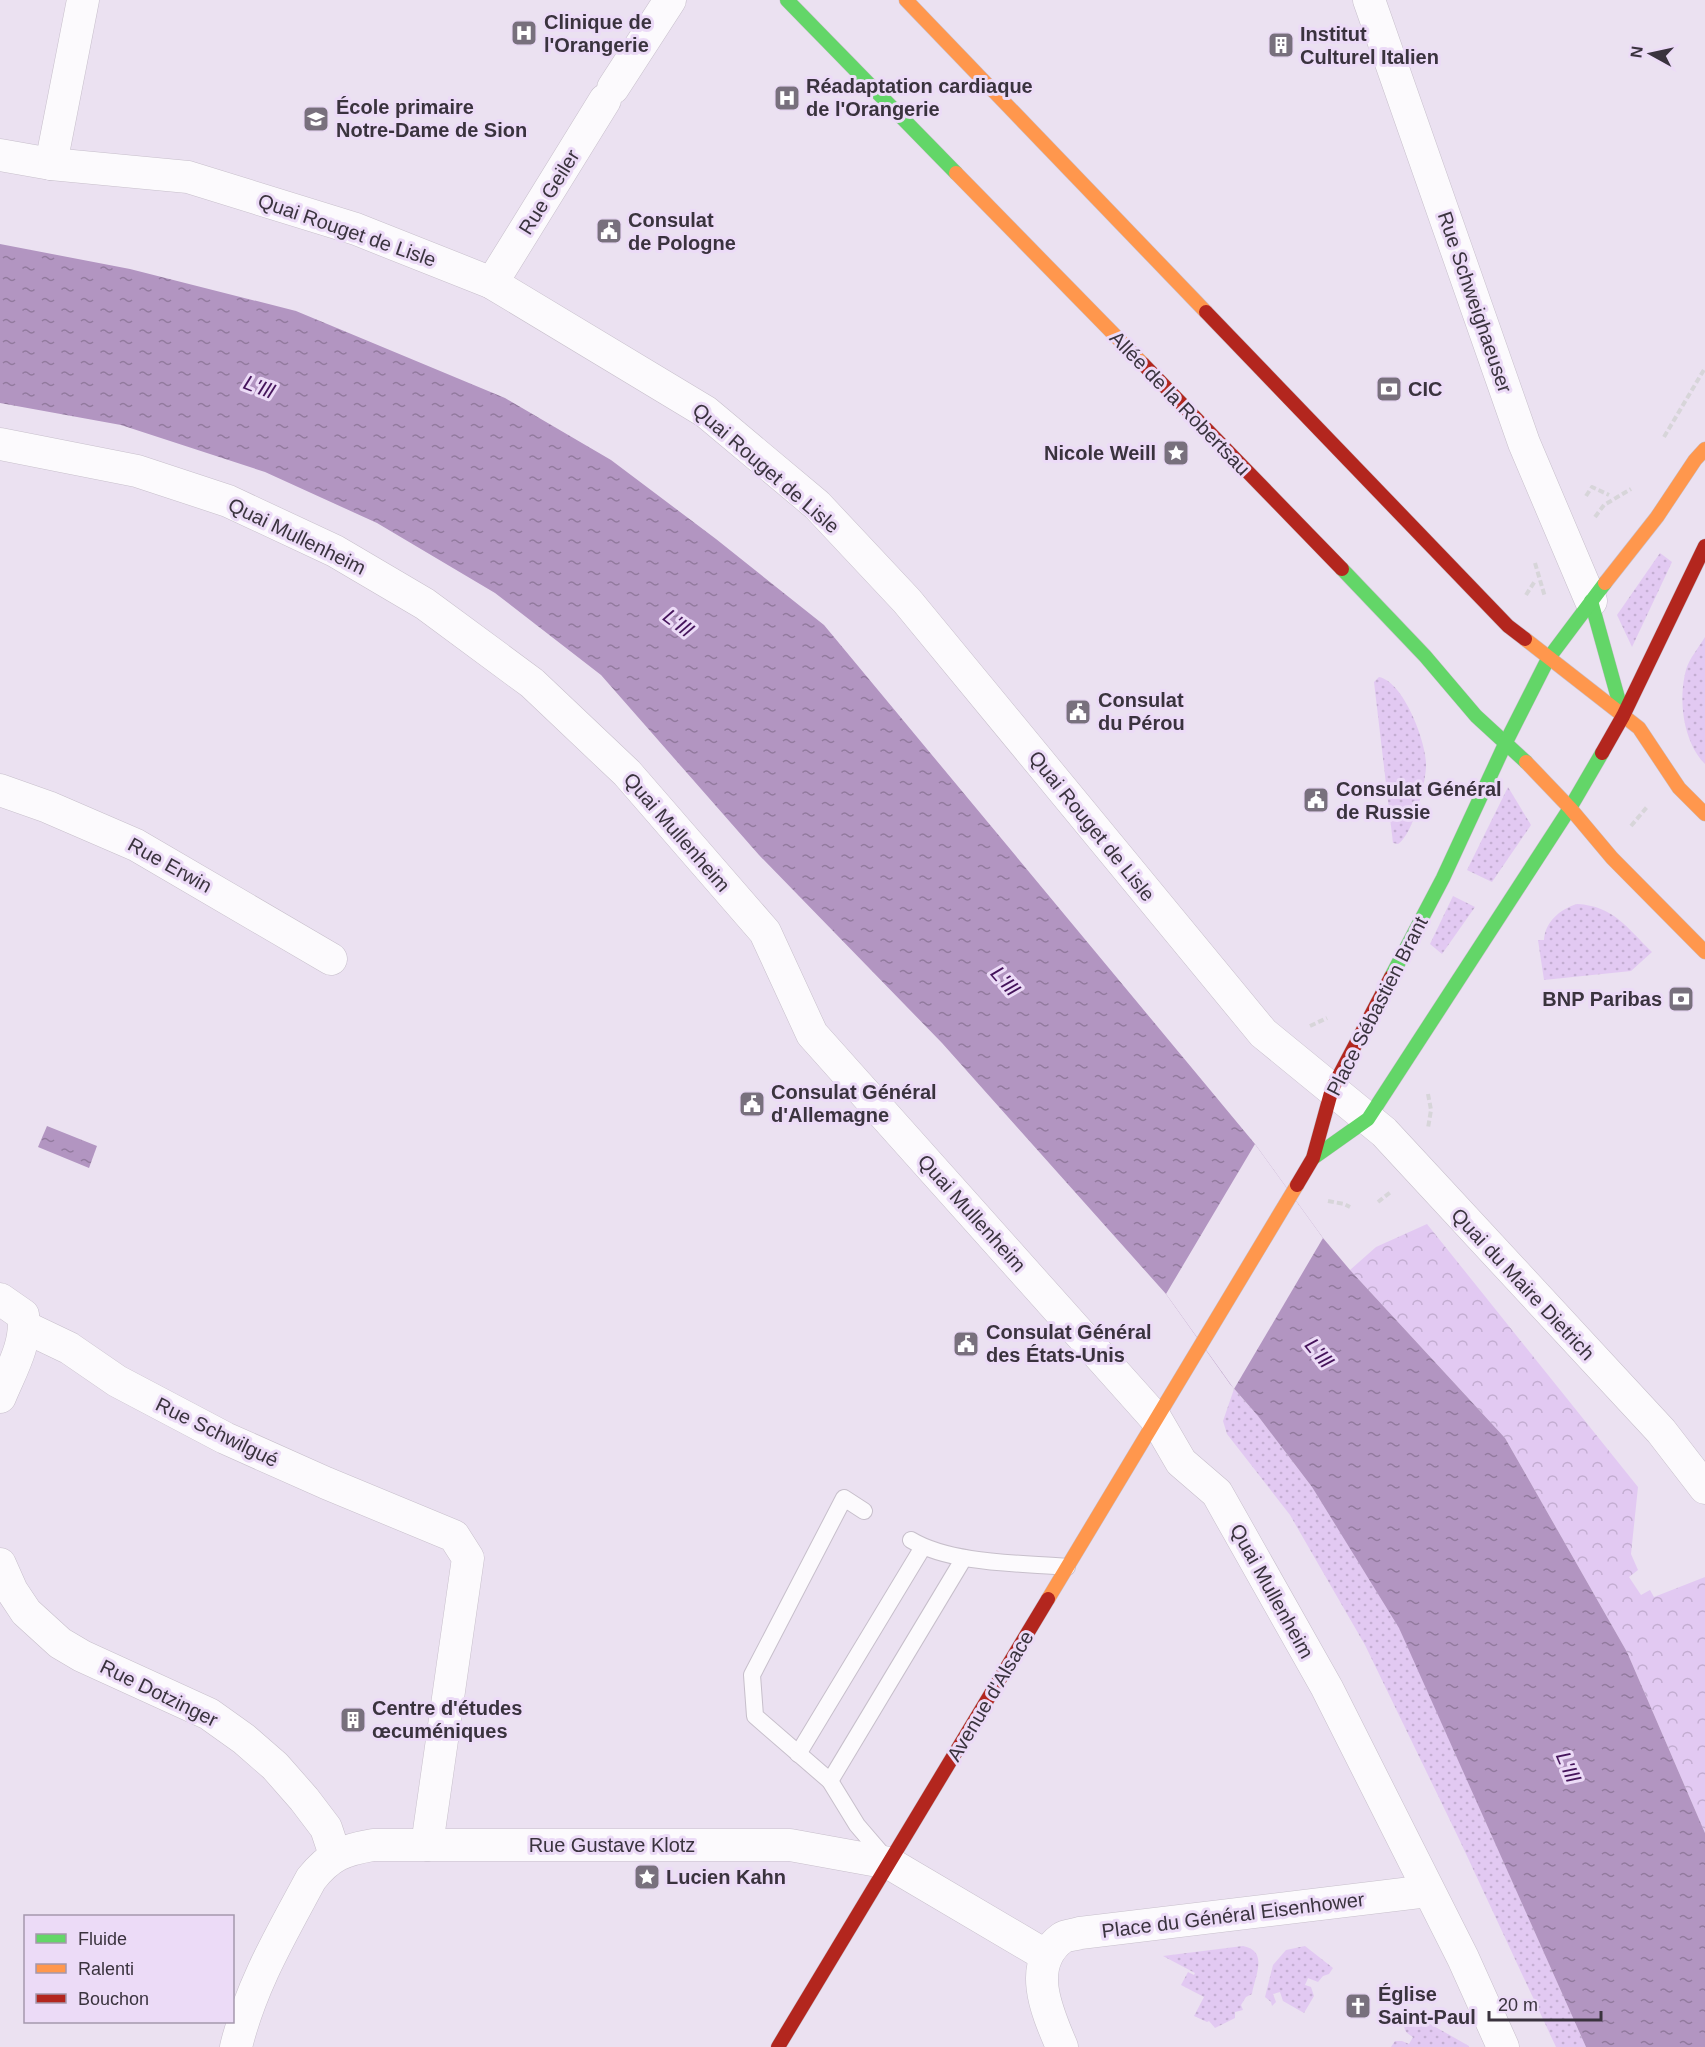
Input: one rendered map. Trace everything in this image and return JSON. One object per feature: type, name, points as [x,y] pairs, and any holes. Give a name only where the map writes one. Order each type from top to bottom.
[{"type":"main road","name":"Allée de la Robertsau","points":[[787,0],[1300,525],[1425,656],[1476,716],[1506,742],[1570,808]]},
{"type":"main road","points":[[906,0],[1508,626],[1639,728],[1679,788],[1705,814]]},
{"type":"main road","name":"Place Sébastien Brant","points":[[1313,1158],[1332,1089],[1443,878],[1506,742],[1548,659],[1650,526],[1705,449]]},
{"type":"main road","points":[[1313,1158],[1368,1119],[1570,808],[1623,716],[1705,546]]},
{"type":"main road","points":[[1591,601],[1623,716]]},
{"type":"main road","points":[[1570,808],[1612,858],[1705,952]]},
{"type":"main road","name":"Avenue d'Alsace","points":[[778,2047],[1313,1158]]},
{"type":"street","points":[[51,164],[83,0]]},
{"type":"street","name":"Rue Geiler","points":[[492,283],[670,0]]},
{"type":"street","name":"Rue Schweighaeuser","points":[[1369,0],[1524,442],[1591,601]]},
{"type":"street","name":"Quai Rouget de Lisle","points":[[0,155],[51,164],[188,177],[356,229],[492,283],[706,412],[817,506],[907,601],[1263,1033],[1332,1089]]},
{"type":"street","name":"Quai Mullenheim","points":[[0,444],[137,471],[228,501],[335,551],[425,604],[532,683],[627,773],[765,932],[813,1034],[1156,1419],[1181,1461],[1218,1494],[1327,1688],[1463,1958],[1503,2047]]},
{"type":"street","name":"Rue Erwin","points":[[0,790],[48,807],[136,844],[331,959]]},
{"type":"street","name":"Quai du Maire Dietrich","points":[[1332,1089],[1384,1132],[1661,1431],[1705,1488]]},
{"type":"street","name":"Rue Schwilgué","points":[[0,1299],[22,1316],[25,1327],[69,1348],[117,1381],[225,1438],[454,1536],[468,1558],[427,1845]]},
{"type":"street","points":[[0,1397],[21,1345],[25,1327]]},
{"type":"street","name":"Rue Dotzinger","points":[[0,1564],[12,1591],[26,1612],[60,1643],[82,1656],[209,1714],[244,1738],[275,1766],[304,1799],[326,1828],[334,1855]]},
{"type":"street","name":"Rue Gustave Klotz","points":[[334,1855],[373,1845],[790,1845],[889,1863]]},
{"type":"street","points":[[236,2047],[248,2004],[258,1980],[311,1879],[320,1867],[334,1855]]},
{"type":"street","points":[[889,1863],[1046,1955],[1041,1979],[1046,2008],[1062,2047]]},
{"type":"street","name":"Place du Général Eisenhower","points":[[1046,1955],[1063,1937],[1080,1933],[1428,1891]]},
{"type":"lane","points":[[864,1511],[844,1498],[752,1675],[755,1716],[830,1781],[856,1825],[889,1863]]},
{"type":"lane","points":[[798,1754],[917,1543],[964,1558],[1067,1567]]},
{"type":"lane","points":[[830,1781],[964,1558]]},
{"type":"path","points":[[1658,447],[1705,368]]},
{"type":"path","points":[[1590,523],[1604,505],[1631,488],[1636,482]]},
{"type":"path","points":[[1625,833],[1651,802]]},
{"type":"path","points":[[1425,1089],[1429,1095],[1431,1110],[1426,1136]]},
{"type":"path","points":[[1378,1202],[1391,1193]]},
{"type":"green space","points":[[1660,553],[1672,562],[1632,647],[1617,615]]},
{"type":"green space","points":[[1705,637],[1705,764],[1687,732],[1682,694],[1687,666]]},
{"type":"green space","points":[[1379,677],[1388,681],[1405,702],[1418,730],[1425,757],[1426,767],[1421,797],[1409,830],[1398,844],[1393,843],[1374,682]]},
{"type":"green space","points":[[1508,787],[1531,825],[1492,882],[1467,870]]},
{"type":"green space","points":[[1453,896],[1475,907],[1442,954],[1430,944]]},
{"type":"green space","points":[[1577,904],[1601,909],[1610,914],[1652,952],[1631,971],[1544,980],[1538,940],[1544,940],[1547,927],[1554,917]]},
{"type":"green space","points":[[1427,1224],[1638,1487],[1631,1554],[1638,1570],[1629,1577],[1641,1595],[1650,1590],[1654,1597],[1705,1577],[1705,1833],[1627,1652],[1505,1438],[1350,1270],[1376,1247]]},
{"type":"green space","points":[[1234,1389],[1258,1416],[1312,1487],[1399,1627],[1586,2047],[1556,2047],[1365,1645],[1290,1515],[1227,1434],[1223,1421]]},
{"type":"green space","points":[[1243,1946],[1256,1953],[1258,1959],[1252,1994],[1246,1997],[1241,2005],[1243,2010],[1235,2012],[1235,2018],[1215,2028],[1209,2021],[1194,2016],[1204,1997],[1181,1985],[1188,1972],[1194,1975],[1195,1973],[1163,1956]]},
{"type":"green space","points":[[1305,1946],[1333,1968],[1318,1982],[1308,1978],[1305,1985],[1311,1987],[1314,1996],[1304,2013],[1283,2001],[1280,1992],[1273,1994],[1276,2002],[1272,2006],[1265,1997],[1273,1965],[1286,1950]]},
{"type":"green space","points":[[1409,2012],[1469,2047],[1391,2047],[1395,2041],[1409,2044],[1413,2037],[1406,2032],[1404,2026],[1404,2023],[1408,2021],[1405,2019],[1405,2014]]},
{"type":"water","name":"L'Ill","points":[[0,244],[130,269],[296,311],[505,398],[611,460],[716,539],[824,625],[1255,1144],[1323,1238],[1505,1438],[1627,1652],[1705,1833],[1705,2047],[1586,2047],[1399,1628],[1312,1487],[1258,1416],[1230,1384],[1166,1294],[942,1043],[759,855],[601,675],[495,593],[377,523],[265,472],[121,425],[0,403]]},
{"type":"water","points":[[47,1126],[97,1146],[89,1168],[38,1147]]},
{"type":"pier","points":[[1255,1144],[1323,1238],[1234,1389],[1166,1294]]},
{"type":"traffic: fast","points":[[787,0],[956,173]]},
{"type":"traffic: fast","points":[[1342,569],[1425,656],[1476,716],[1526,762]]},
{"type":"traffic: fast","points":[[1391,977],[1443,878],[1506,742],[1548,659],[1605,583]]},
{"type":"traffic: fast","points":[[1591,601],[1623,716]]},
{"type":"traffic: fast","points":[[1313,1158],[1368,1119],[1570,808],[1602,753]]},
{"type":"traffic: slow","points":[[906,0],[1206,312]]},
{"type":"traffic: slow","points":[[956,173],[1143,364]]},
{"type":"traffic: slow","points":[[1605,583],[1657,517],[1695,460],[1705,449]]},
{"type":"traffic: slow","points":[[1525,639],[1639,728],[1679,788],[1705,814]]},
{"type":"traffic: slow","points":[[1526,762],[1570,808],[1612,858],[1705,952]]},
{"type":"traffic: slow","points":[[1048,1599],[1297,1185]]},
{"type":"traffic: jam","points":[[1206,312],[1508,626],[1525,639]]},
{"type":"traffic: jam","points":[[1143,364],[1342,569]]},
{"type":"traffic: jam","points":[[1602,753],[1623,716],[1705,546]]},
{"type":"traffic: jam","points":[[1297,1185],[1313,1158],[1332,1089],[1391,977]]},
{"type":"traffic: jam","points":[[778,2047],[1048,1599]]},
{"type":"place","name":"Clinique de l'Orangerie","points":[[524,33]]},
{"type":"place","name":"Institut Culturel Italien","points":[[1281,45]]},
{"type":"place","name":"Réadaptation cardiaque de l'Orangerie","points":[[787,98]]},
{"type":"place","name":"École primaire Notre-Dame de Sion","points":[[316,119]]},
{"type":"place","name":"Consulat de Pologne","points":[[609,231]]},
{"type":"place","name":"CIC","points":[[1389,389]]},
{"type":"place","name":"Nicole Weill","points":[[1176,453]]},
{"type":"place","name":"Consulat du Pérou","points":[[1078,712]]},
{"type":"place","name":"Consulat Général de Russie","points":[[1316,800]]},
{"type":"place","name":"BNP Paribas","points":[[1681,999]]},
{"type":"place","name":"Consulat Général d'Allemagne","points":[[752,1104]]},
{"type":"place","name":"Consulat Général des États-Unis","points":[[966,1344]]},
{"type":"place","name":"Centre d'études œcuméniques","points":[[353,1720]]},
{"type":"place","name":"Lucien Kahn","points":[[647,1877]]},
{"type":"place","name":"Église Saint-Paul","points":[[1358,2006]]}]
